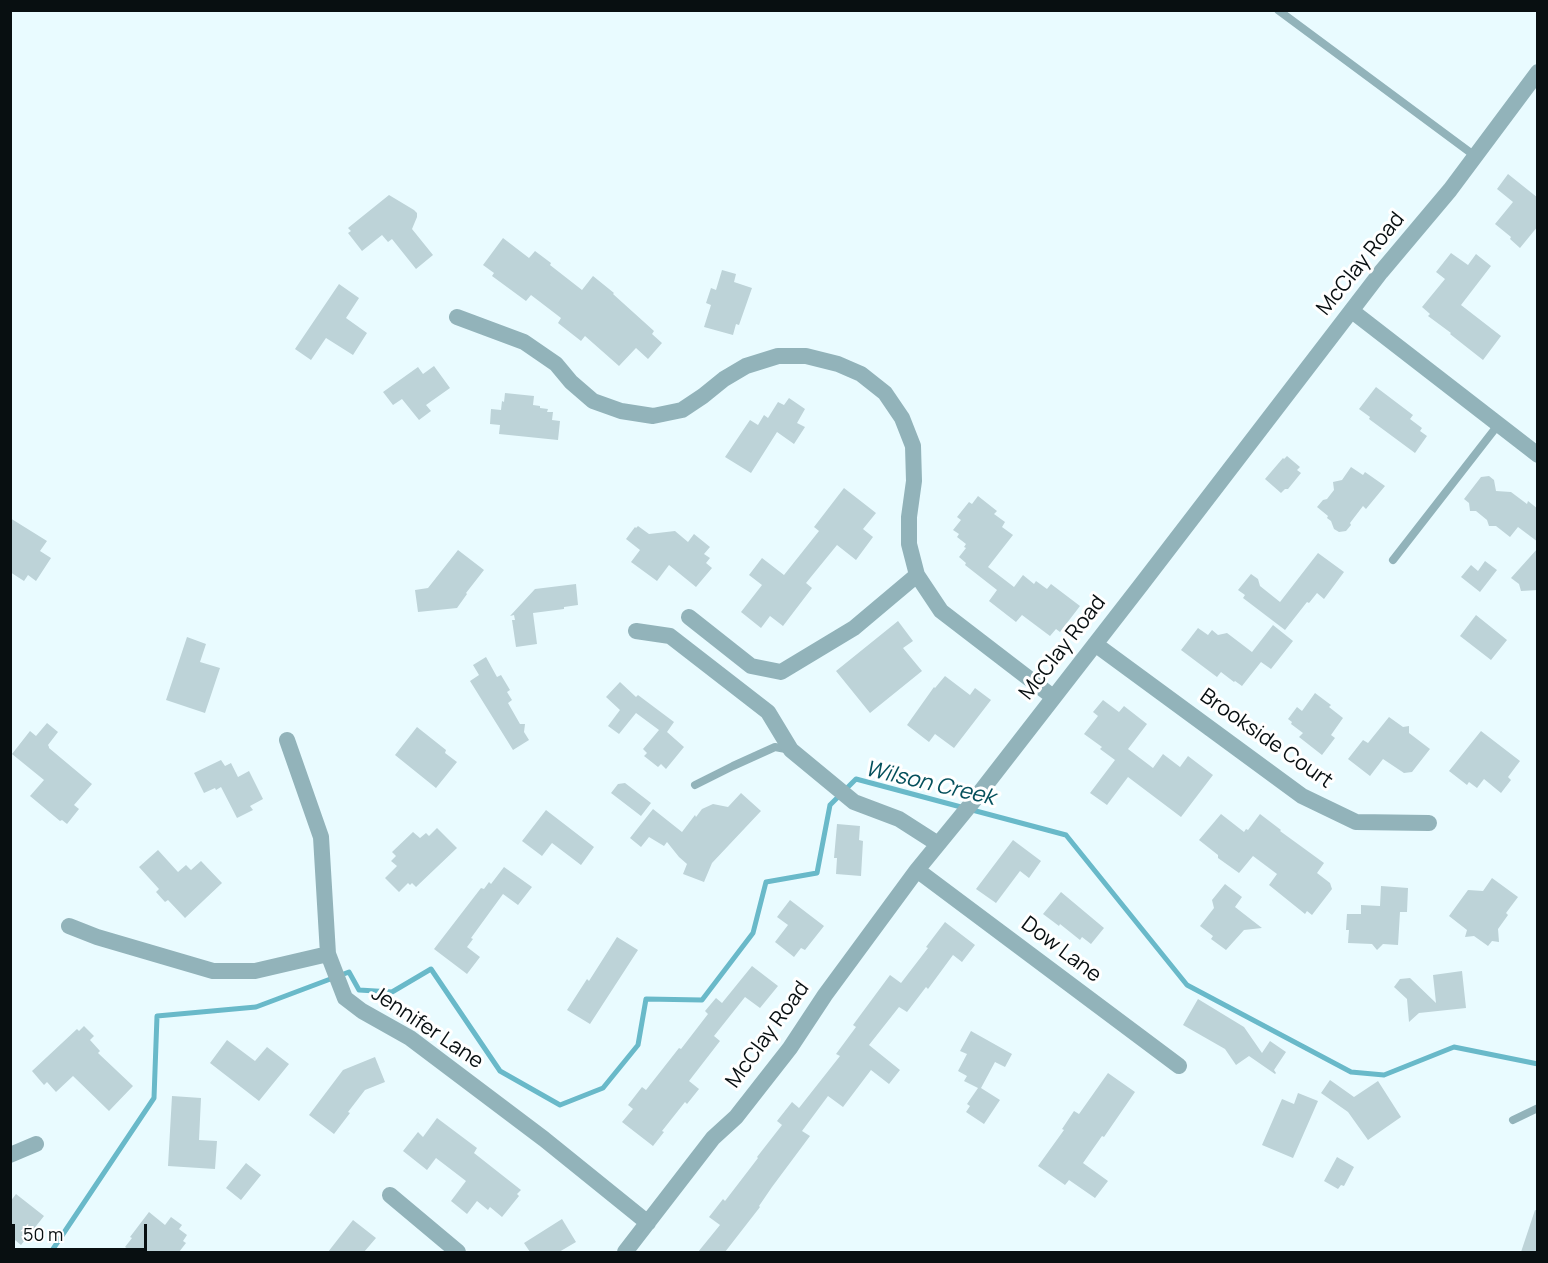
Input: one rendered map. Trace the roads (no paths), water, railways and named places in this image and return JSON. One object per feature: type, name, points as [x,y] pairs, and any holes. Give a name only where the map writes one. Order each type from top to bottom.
[{"type":"street","name":"McClay Road","points":[[625,1252],[713,1138],[736,1117],[790,1048],[825,995],[917,870],[971,804],[1381,272],[1450,190],[1534,82]]},
{"type":"street","points":[[1352,311],[1538,455]]},
{"type":"street","points":[[457,317],[524,342],[556,364],[571,382],[593,401],[631,413],[653,416],[682,410],[746,366],[778,356],[807,356],[838,364],[861,374],[885,393],[902,418],[913,446],[914,481],[909,517],[909,544],[917,575],[941,611],[1053,697]]},
{"type":"street","points":[[689,617],[751,666],[781,672],[854,628],[917,575]]},
{"type":"street","points":[[636,631],[670,636],[768,712],[791,750],[854,802],[899,819],[938,844]]},
{"type":"street","name":"Brookside Court","points":[[1095,644],[1302,796],[1356,822],[1429,823]]},
{"type":"street","name":"Jennifer Lane","points":[[286,740],[321,837],[330,958],[345,998],[362,1011],[410,1038],[544,1139],[648,1223]]},
{"type":"street","name":"Dow Lane","points":[[917,870],[1179,1066]]},
{"type":"street","points":[[69,926],[116,943],[213,970],[255,971],[330,958]]},
{"type":"street","points":[[10,1155],[36,1144]]},
{"type":"street","points":[[390,1195],[458,1252]]},
{"type":"lane","points":[[1278,10],[1475,156]]},
{"type":"lane","points":[[1393,560],[1498,425]]},
{"type":"lane","points":[[695,785],[775,747],[791,750]]},
{"type":"lane","points":[[1513,1120],[1538,1108]]},
{"type":"waterway","name":"Wilson Creek","points":[[51,1252],[154,1098],[157,1016],[256,1007],[349,972],[359,990],[392,992],[431,969],[500,1071],[560,1105],[603,1088],[638,1045],[646,999],[702,1000],[753,933],[766,882],[817,873],[830,805],[856,779],[1066,835],[1187,985],[1351,1072],[1384,1075],[1454,1047],[1538,1064]]}]
